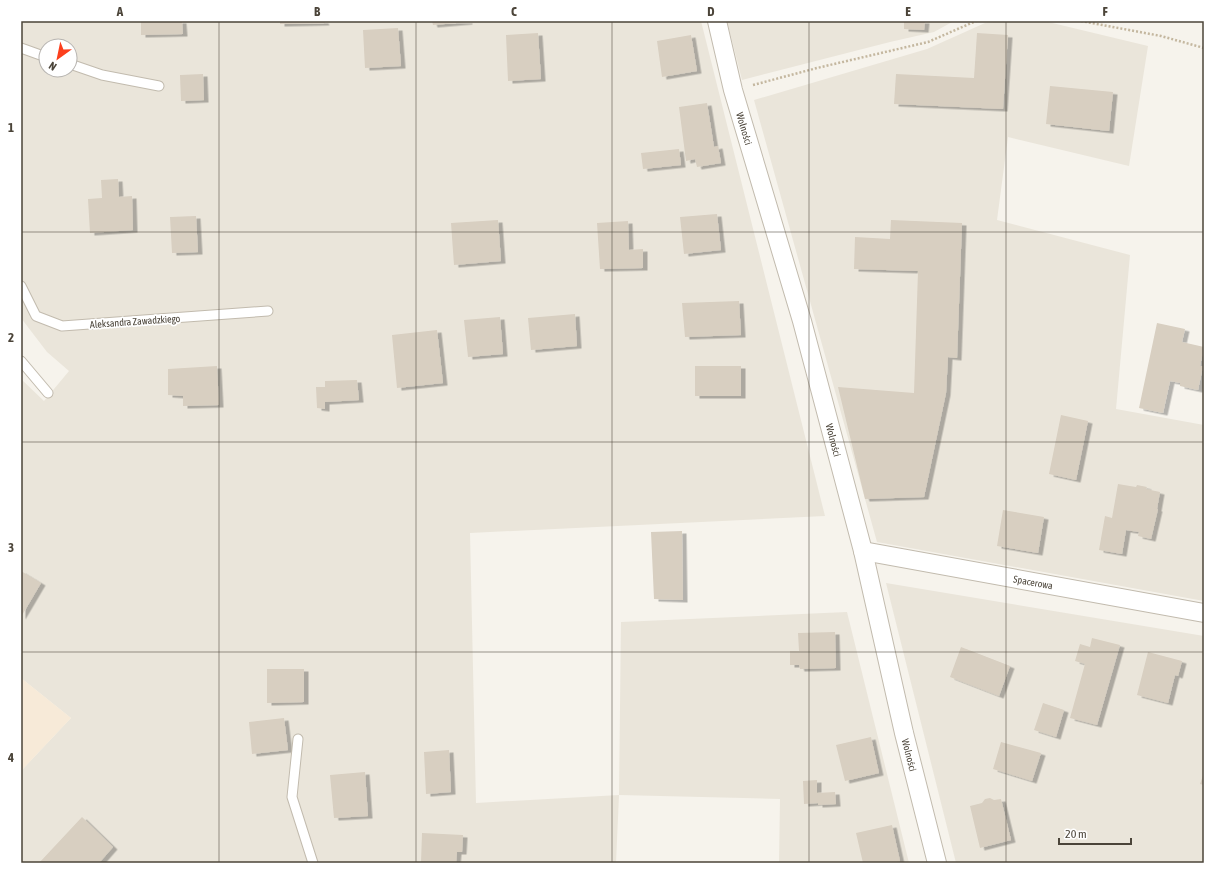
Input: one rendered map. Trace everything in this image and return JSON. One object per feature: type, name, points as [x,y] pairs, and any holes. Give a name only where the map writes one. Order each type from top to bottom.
[{"type":"street","name":"Wolności","points":[[717,21],[734,90],[802,321],[863,551],[904,733],[937,863]]},
{"type":"street","name":"Spacerowa","points":[[863,551],[1204,613]]},
{"type":"lane","points":[[21,48],[38,53]]},
{"type":"lane","points":[[78,67],[102,75],[159,86]]},
{"type":"lane","name":"Aleksandra Zawadzkiego","points":[[21,286],[36,316],[62,326],[268,311]]},
{"type":"lane","points":[[21,361],[48,392]]},
{"type":"lane","points":[[298,739],[292,797],[313,863]]},
{"type":"path","points":[[734,90],[817,68],[928,42],[976,21]]},
{"type":"path","points":[[1081,21],[1161,36],[1204,48]]},
{"type":"shaded area","points":[[21,21],[701,21],[825,516],[470,533],[476,803],[619,795],[616,863],[21,863],[21,771],[71,718],[21,678],[21,379],[44,401],[69,371],[47,352],[21,318]]},
{"type":"shaded area","points":[[727,21],[954,21],[934,32],[742,80]]},
{"type":"shaded area","points":[[1004,21],[1044,21],[1148,46],[1129,166],[1008,137],[997,220],[1130,255],[1116,409],[1204,425],[1204,601],[877,542],[754,100],[927,49],[985,23]]},
{"type":"shaded area","points":[[886,583],[1204,636],[1204,863],[956,863]]},
{"type":"shaded area","points":[[847,612],[909,863],[779,863],[780,799],[619,795],[621,622]]},
{"type":"shaded area","points":[[21,678],[71,718],[21,771]]},
{"type":"building","points":[[141,21],[182,21],[183,34],[141,35]]},
{"type":"building","points":[[280,21],[324,21],[325,23],[280,24]]},
{"type":"building","points":[[432,21],[468,21],[468,22],[433,25]]},
{"type":"building","points":[[904,21],[925,21],[924,30],[904,29]]},
{"type":"building","points":[[398,28],[401,66],[365,68],[363,30]]},
{"type":"building","points":[[538,33],[541,79],[508,81],[506,35]]},
{"type":"building","points":[[977,33],[1008,35],[1003,109],[894,104],[896,74],[974,78]]},
{"type":"building","points":[[691,35],[697,71],[662,77],[657,41]]},
{"type":"building","points":[[203,74],[204,100],[181,101],[180,75]]},
{"type":"building","points":[[1050,86],[1113,92],[1109,131],[1046,124]]},
{"type":"building","points":[[707,103],[714,147],[718,146],[721,163],[697,167],[695,159],[686,161],[679,107]]},
{"type":"building","points":[[679,149],[681,165],[643,169],[641,153]]},
{"type":"building","points":[[118,179],[119,197],[132,196],[133,230],[90,233],[88,199],[102,198],[101,180]]},
{"type":"building","points":[[717,214],[721,250],[684,254],[680,217]]},
{"type":"building","points":[[196,216],[198,252],[172,253],[170,217]]},
{"type":"building","points":[[498,220],[501,261],[454,265],[451,223]]},
{"type":"building","points":[[891,220],[962,223],[957,358],[948,357],[946,393],[924,497],[865,499],[838,387],[914,393],[918,271],[854,269],[855,237],[890,239]]},
{"type":"building","points":[[628,221],[629,250],[643,249],[643,268],[600,269],[597,223]]},
{"type":"building","points":[[739,301],[741,335],[685,337],[682,303]]},
{"type":"building","points":[[575,314],[577,346],[531,350],[528,318]]},
{"type":"building","points":[[500,317],[503,354],[468,357],[464,320]]},
{"type":"building","points":[[1157,323],[1185,329],[1182,342],[1204,347],[1200,366],[1203,366],[1198,390],[1180,386],[1180,383],[1170,381],[1163,413],[1139,408]]},
{"type":"building","points":[[437,330],[443,383],[397,388],[392,335]]},
{"type":"building","points":[[217,366],[219,405],[183,406],[183,396],[168,395],[168,369]]},
{"type":"building","points":[[695,366],[741,366],[741,396],[695,396]]},
{"type":"building","points":[[357,380],[359,400],[325,402],[325,409],[317,408],[316,387],[325,387],[325,381]]},
{"type":"building","points":[[1061,415],[1088,421],[1076,480],[1049,474]]},
{"type":"building","points":[[1118,484],[1136,487],[1137,485],[1147,487],[1146,489],[1160,492],[1158,509],[1151,539],[1138,536],[1139,532],[1126,530],[1122,554],[1099,550],[1105,516],[1112,518]]},
{"type":"building","points":[[1003,510],[1044,517],[1038,553],[997,546]]},
{"type":"building","points":[[682,531],[683,600],[654,599],[651,532]]},
{"type":"building","points":[[21,571],[41,583],[21,617]]},
{"type":"building","points":[[835,632],[836,668],[800,669],[799,665],[790,665],[790,651],[799,651],[798,633]]},
{"type":"building","points":[[1092,638],[1120,645],[1097,725],[1070,718],[1085,664],[1075,661],[1080,644],[1090,647]]},
{"type":"building","points":[[961,647],[1010,666],[999,696],[950,677]]},
{"type":"building","points":[[1148,652],[1182,661],[1178,676],[1175,675],[1168,703],[1137,695]]},
{"type":"building","points":[[267,669],[304,669],[304,702],[267,703]]},
{"type":"building","points":[[1043,703],[1064,710],[1056,737],[1034,730]]},
{"type":"building","points":[[284,718],[288,750],[252,754],[249,722]]},
{"type":"building","points":[[871,737],[879,773],[845,781],[836,745]]},
{"type":"building","points":[[1001,742],[1041,753],[1032,781],[993,769]]},
{"type":"building","points":[[449,750],[451,792],[426,794],[424,752]]},
{"type":"building","points":[[365,772],[368,816],[334,818],[330,775]]},
{"type":"building","points":[[1204,773],[1204,785],[1200,784]]},
{"type":"building","points":[[817,780],[817,793],[835,792],[836,804],[804,804],[803,781]]},
{"type":"building","points":[[990,798],[994,800],[1001,799],[1011,840],[980,848],[970,806],[982,803],[985,799]]},
{"type":"building","points":[[82,817],[113,847],[99,863],[39,863]]},
{"type":"building","points":[[892,825],[900,861],[893,863],[863,863],[856,833]]},
{"type":"building","points":[[422,833],[463,835],[462,852],[457,852],[456,863],[421,863]]}]
